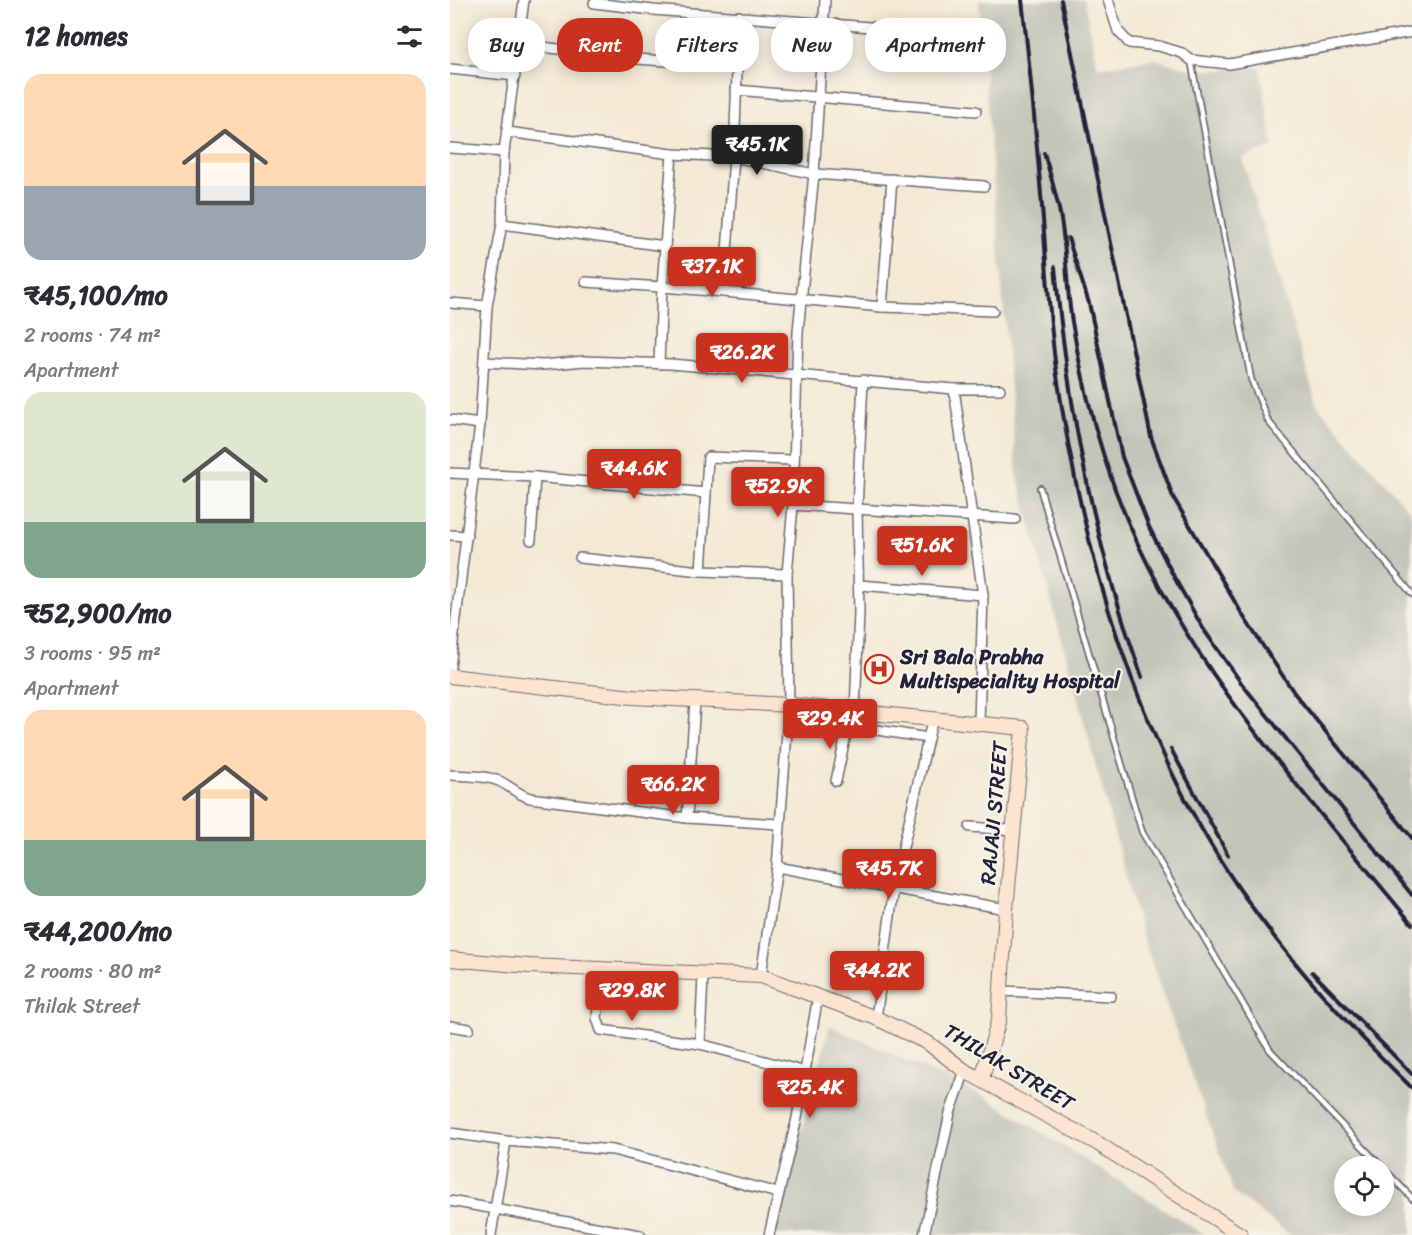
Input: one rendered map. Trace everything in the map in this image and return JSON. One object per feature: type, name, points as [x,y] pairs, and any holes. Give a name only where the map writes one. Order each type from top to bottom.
[{"type":"street","points":[[522,18],[524,0]]},
{"type":"street","points":[[824,18],[825,0]]},
{"type":"street","points":[[1108,0],[1118,31],[1129,43],[1182,53],[1191,60],[1229,64],[1412,32]]},
{"type":"street","points":[[594,3],[771,19]]},
{"type":"street","points":[[545,47],[655,60]]},
{"type":"street","points":[[450,69],[515,76]]},
{"type":"street","points":[[450,667],[480,424],[487,306],[502,224],[504,152],[516,72]]},
{"type":"street","points":[[723,292],[734,157],[735,72]]},
{"type":"street","points":[[761,976],[777,867],[789,710],[788,574],[793,505],[792,460],[796,375],[800,299],[814,174],[820,72]]},
{"type":"street","points":[[735,90],[976,111]]},
{"type":"street","points":[[507,132],[672,154],[734,157],[814,174],[984,186]]},
{"type":"street","points":[[450,148],[504,152]]},
{"type":"street","points":[[659,363],[672,154]]},
{"type":"street","points":[[882,307],[892,179]]},
{"type":"street","points":[[502,224],[665,246]]},
{"type":"street","points":[[586,282],[662,286],[882,307],[993,311]]},
{"type":"street","points":[[450,303],[487,306]]},
{"type":"street","points":[[484,362],[543,365],[584,361],[659,363],[954,389],[1000,389]]},
{"type":"street","points":[[855,711],[859,585],[857,510],[863,380]]},
{"type":"street","points":[[954,389],[983,595],[979,722]]},
{"type":"street","points":[[450,420],[480,424]]},
{"type":"street","points":[[701,571],[708,458],[792,460]]},
{"type":"street","points":[[450,473],[535,477],[706,493]]},
{"type":"street","points":[[531,540],[535,477]]},
{"type":"street","points":[[793,505],[1015,519]]},
{"type":"street","points":[[450,535],[467,536]]},
{"type":"street","points":[[580,558],[701,571],[788,574]]},
{"type":"street","points":[[859,585],[983,595]]},
{"type":"street","name":"RAJAJI STREET","points":[[450,676],[695,702],[789,710],[855,711],[933,717],[1023,728],[1006,909],[999,1019],[982,1078]]},
{"type":"street","points":[[687,818],[695,702]]},
{"type":"street","points":[[789,710],[848,725],[928,738]]},
{"type":"street","points":[[876,1018],[894,887],[933,717]]},
{"type":"street","points":[[836,781],[848,725]]},
{"type":"street","points":[[450,775],[501,782],[514,793],[530,798],[687,818],[780,824]]},
{"type":"street","points":[[970,827],[1013,830]]},
{"type":"street","points":[[777,867],[1006,909]]},
{"type":"street","name":"THILAK STREET","points":[[450,959],[703,975],[761,976],[876,1018],[928,1043],[964,1071],[982,1078],[1097,1143],[1241,1235]]},
{"type":"street","points":[[602,969],[597,1018],[601,1030],[700,1044],[806,1072]]},
{"type":"street","points":[[700,1044],[703,975]]},
{"type":"street","points":[[1001,991],[1111,996]]},
{"type":"street","points":[[769,1235],[806,1072],[818,996]]},
{"type":"street","points":[[450,1026],[469,1029]]},
{"type":"street","points":[[924,1235],[950,1113],[964,1071]]},
{"type":"street","points":[[450,1133],[506,1142],[614,1150],[778,1193]]},
{"type":"street","points":[[491,1235],[506,1142]]},
{"type":"street","points":[[450,1201],[640,1235]]},
{"type":"lane","points":[[1191,60],[1251,379],[1268,422],[1412,594]]},
{"type":"lane","points":[[1041,488],[1142,831],[1270,1050],[1372,1156]]},
{"type":"lane","points":[[1394,1179],[1412,1198]]},
{"type":"shaded area","points":[[979,0],[1084,0],[1098,68],[1154,59],[1199,71],[1260,67],[1273,147],[1242,158],[1317,405],[1412,514],[1412,1235],[1290,1235],[1234,1193],[1143,939],[1017,475],[985,72],[1006,72],[1006,18],[980,18]]},
{"type":"shaded area","points":[[830,1026],[980,1094],[1205,1235],[773,1235]]},
{"type":"railway","points":[[1022,0],[1056,369],[1081,505],[1118,640],[1142,706],[1171,770],[1203,831],[1240,890],[1279,943],[1321,993],[1412,1088]]},
{"type":"railway","points":[[1061,0],[1151,437],[1173,497],[1245,619],[1295,694],[1412,838]]},
{"type":"railway","points":[[1044,153],[1060,214],[1070,309],[1086,393],[1106,463],[1131,528],[1161,590],[1197,650],[1236,707],[1412,924]]},
{"type":"railway","points":[[1068,238],[1089,303],[1122,457],[1149,527],[1174,577],[1204,630],[1242,684],[1412,895]]},
{"type":"railway","points":[[1055,267],[1067,372],[1085,475],[1110,577],[1142,677]]},
{"type":"railway","points":[[1171,749],[1228,855]]},
{"type":"railway","points":[[1312,972],[1412,1074]]},
{"type":"place","name":"Sri Bala Prabha Multispeciality Hospital","points":[[879,669]]}]
